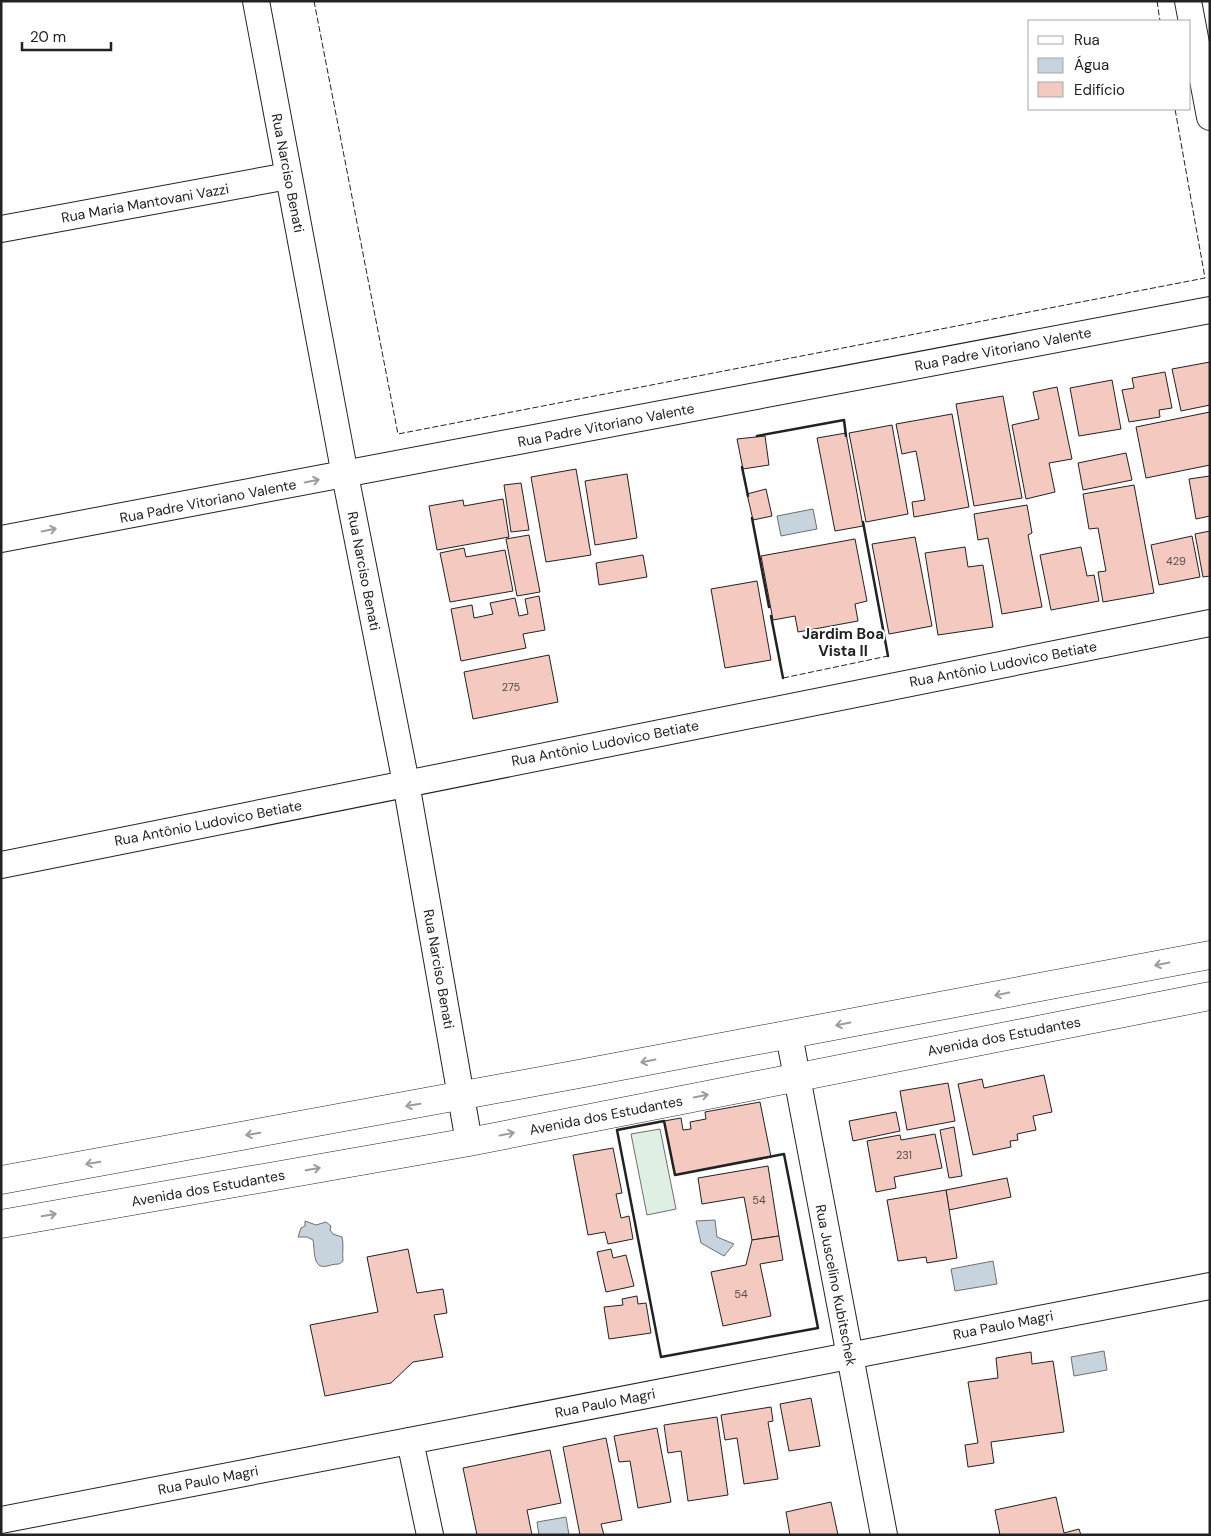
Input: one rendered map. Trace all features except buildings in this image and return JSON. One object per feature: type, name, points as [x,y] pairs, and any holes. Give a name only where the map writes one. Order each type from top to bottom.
[{"type":"street","name":"Rua Narciso Benati","points":[[256,1],[345,475],[406,783],[469,1142]]},
{"type":"street","points":[[1188,1],[1201,28],[1210,117]]},
{"type":"street","name":"Rua Maria Mantovani Vazzi","points":[[1,229],[288,176]]},
{"type":"street","name":"Rua Padre Vitoriano Valente","points":[[1,539],[1210,310]]},
{"type":"street","name":"Rua Antônio Ludovico Betiate","points":[[1,865],[1210,623]]},
{"type":"street","points":[[1,1180],[461,1096],[1210,955]]},
{"type":"street","name":"Avenida dos Estudantes","points":[[1,1224],[469,1142],[1210,996]]},
{"type":"street","name":"Rua Juscelino Kubitschek","points":[[789,1034],[884,1535]]},
{"type":"street","name":"Rua Paulo Magri","points":[[1,1520],[1210,1286]]},
{"type":"street","points":[[410,1441],[430,1535]]},
{"type":"green space","points":[[660,1129],[676,1209],[647,1215],[631,1134]]},
{"type":"water","points":[[813,509],[817,529],[781,536],[777,516]]},
{"type":"water","points":[[715,1220],[717,1237],[734,1244],[724,1256],[701,1243],[696,1221]]},
{"type":"water","points":[[305,1221],[316,1225],[326,1222],[331,1226],[330,1230],[333,1234],[342,1237],[343,1261],[339,1264],[327,1266],[319,1265],[315,1258],[313,1240],[307,1237],[298,1237],[301,1228],[305,1226]]},
{"type":"water","points":[[993,1261],[997,1284],[955,1291],[951,1269]]},
{"type":"water","points":[[1104,1351],[1107,1370],[1074,1376],[1071,1357]]},
{"type":"water","points":[[566,1517],[569,1535],[539,1535],[537,1522]]},
{"type":"fence","points":[[314,1],[398,434],[1205,278],[1175,110]]},
{"type":"fence","points":[[1157,1],[1160,20]]},
{"type":"fence","points":[[783,678],[888,656]]},
{"type":"wall","points":[[757,436],[844,420],[846,436]]},
{"type":"wall","points":[[742,467],[748,496]]},
{"type":"wall","points":[[752,518],[769,607]]},
{"type":"wall","points":[[863,522],[888,656]]},
{"type":"wall","points":[[771,616],[783,678]]},
{"type":"wall","points":[[664,1121],[675,1175],[784,1154],[818,1328],[661,1357],[617,1130],[664,1121]]},
{"type":"district","name":"Jardim Boa Vista II","points":[[843,642]]}]
